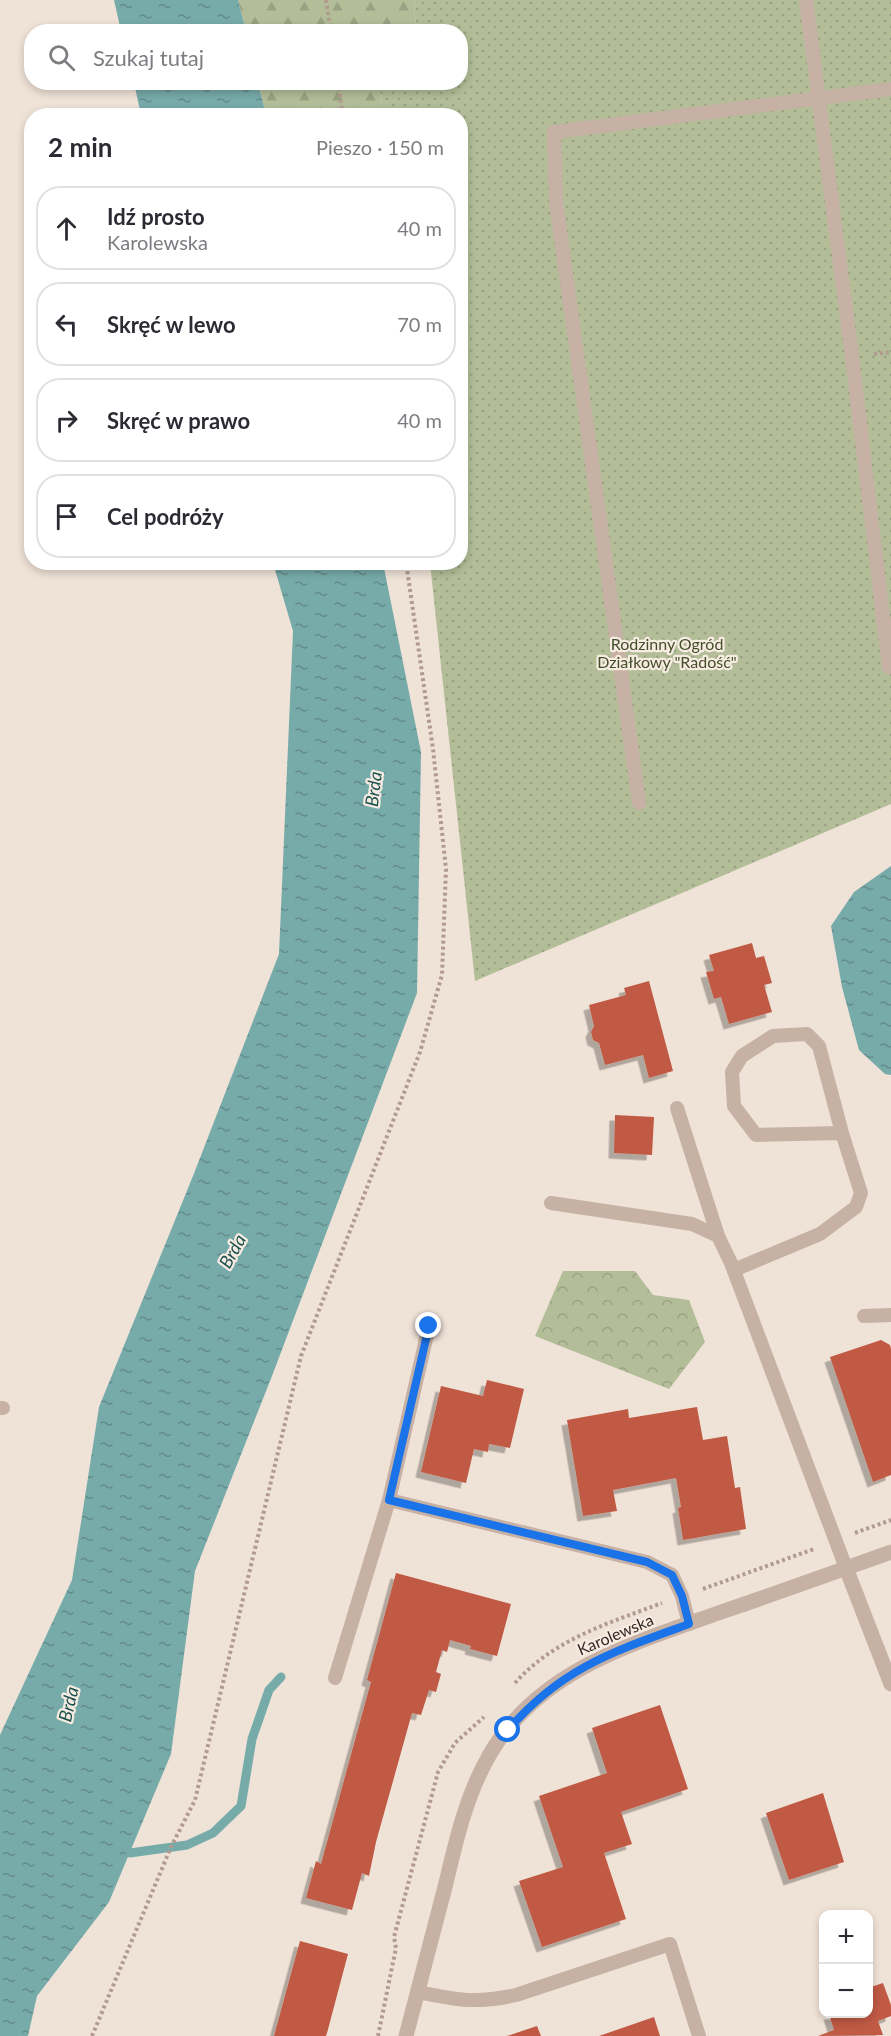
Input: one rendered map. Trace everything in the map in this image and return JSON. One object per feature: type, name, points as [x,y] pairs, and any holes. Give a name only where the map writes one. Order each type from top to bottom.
[{"type":"street","name":"Karolewska","points":[[406,2036],[462,1819],[478,1777],[499,1740],[525,1711],[550,1688],[577,1670],[609,1654],[891,1552]]},
{"type":"street","points":[[846,1568],[891,1684]]},
{"type":"lane","points":[[806,0],[889,666]]},
{"type":"lane","points":[[639,803],[556,201],[554,132],[891,89]]},
{"type":"lane","points":[[734,1270],[820,1234],[856,1207],[861,1193],[819,1046],[807,1034],[772,1036],[742,1056],[732,1072],[734,1106],[756,1135],[842,1133]]},
{"type":"lane","points":[[677,1108],[718,1236],[734,1270],[846,1568]]},
{"type":"lane","points":[[551,1203],[693,1224],[718,1236]]},
{"type":"lane","points":[[864,1316],[891,1315]]},
{"type":"lane","points":[[335,1678],[389,1500],[429,1326]]},
{"type":"lane","points":[[389,1500],[647,1562],[672,1575],[682,1596],[689,1624]]},
{"type":"lane","points":[[418,1992],[466,2001],[492,2001],[670,1944],[699,2036]]},
{"type":"path","points":[[326,0],[330,24]]},
{"type":"path","points":[[339,90],[342,108]]},
{"type":"path","points":[[92,2036],[171,1847],[195,1800],[301,1356],[420,1052],[442,975],[446,869],[433,749],[407,570]]},
{"type":"path","points":[[510,1689],[535,1663],[589,1630],[891,1520]]},
{"type":"path","points":[[378,2036],[396,1948],[394,1937],[438,1772],[454,1743],[477,1725],[490,1710]]},
{"type":"green space","points":[[238,0],[414,0],[416,24],[244,24]]},
{"type":"green space","name":"Rodzinny Ogród Działkowy \"Radość\"","points":[[414,0],[891,0],[891,804],[475,981],[431,570],[468,570],[468,108],[382,108],[380,90],[468,90],[468,24],[416,24]]},
{"type":"green space","points":[[260,90],[380,90],[382,108],[264,108]]},
{"type":"green space","points":[[563,1271],[635,1271],[653,1295],[689,1300],[705,1342],[669,1389],[535,1336]]},
{"type":"water","points":[[114,0],[238,0],[244,24],[119,24]]},
{"type":"water","points":[[136,90],[260,90],[264,108],[139,108]]},
{"type":"water","name":"Brda","points":[[275,570],[384,570],[421,752],[417,993],[272,1376],[195,1571],[171,1754],[109,1902],[37,1996],[28,2036],[0,2036],[0,1735],[72,1580],[99,1407],[193,1176],[279,954],[293,631]]},
{"type":"water","points":[[891,866],[891,1075],[885,1074],[859,1050],[842,987],[831,926],[854,892]]},
{"type":"building","points":[[752,943],[756,958],[764,956],[772,983],[764,985],[772,1012],[729,1024],[721,997],[714,999],[706,972],[714,971],[709,955]]},
{"type":"building","points":[[649,981],[673,1071],[649,1078],[643,1055],[605,1065],[599,1043],[593,1040],[591,1032],[594,1026],[589,1005],[626,995],[624,988]]},
{"type":"building","points":[[615,1115],[654,1117],[652,1155],[614,1153]]},
{"type":"building","points":[[881,1340],[890,1345],[891,1349],[891,1475],[873,1482],[830,1357]]},
{"type":"building","points":[[487,1380],[524,1389],[510,1448],[489,1444],[488,1452],[474,1449],[466,1483],[421,1472],[441,1386],[483,1396]]},
{"type":"building","points":[[697,1407],[703,1440],[727,1436],[735,1488],[740,1487],[746,1529],[683,1540],[676,1478],[613,1490],[617,1511],[583,1516],[567,1420],[628,1409],[629,1418]]},
{"type":"building","points":[[396,1573],[511,1604],[497,1656],[470,1649],[471,1646],[450,1640],[447,1652],[442,1650],[436,1672],[441,1674],[436,1692],[429,1690],[421,1715],[412,1713],[376,1842],[369,1876],[362,1873],[352,1910],[306,1898],[316,1861],[321,1864],[371,1682],[367,1680]]},
{"type":"building","points":[[660,1705],[688,1789],[621,1812],[632,1844],[604,1853],[626,1919],[542,1947],[519,1881],[563,1867],[539,1796],[607,1773],[592,1728]]},
{"type":"building","points":[[823,1793],[844,1862],[789,1880],[766,1813]]},
{"type":"building","points":[[300,1941],[348,1954],[327,2033],[326,2036],[274,2036]]},
{"type":"building","points":[[883,1983],[891,2005],[891,2016],[878,2021],[883,2035],[818,2036],[834,2030],[830,2018],[873,2018],[873,1986]]},
{"type":"building","points":[[654,2017],[660,2036],[599,2036]]},
{"type":"building","points":[[537,2026],[541,2036],[507,2036]]},
{"type":"waterway","points":[[130,1853],[187,1845],[213,1833],[241,1806],[252,1739],[269,1690],[281,1677]]},
{"type":"route","points":[[429,1326],[389,1500],[647,1562],[672,1575],[682,1596],[689,1624],[592,1661],[550,1688],[508,1730]]}]
